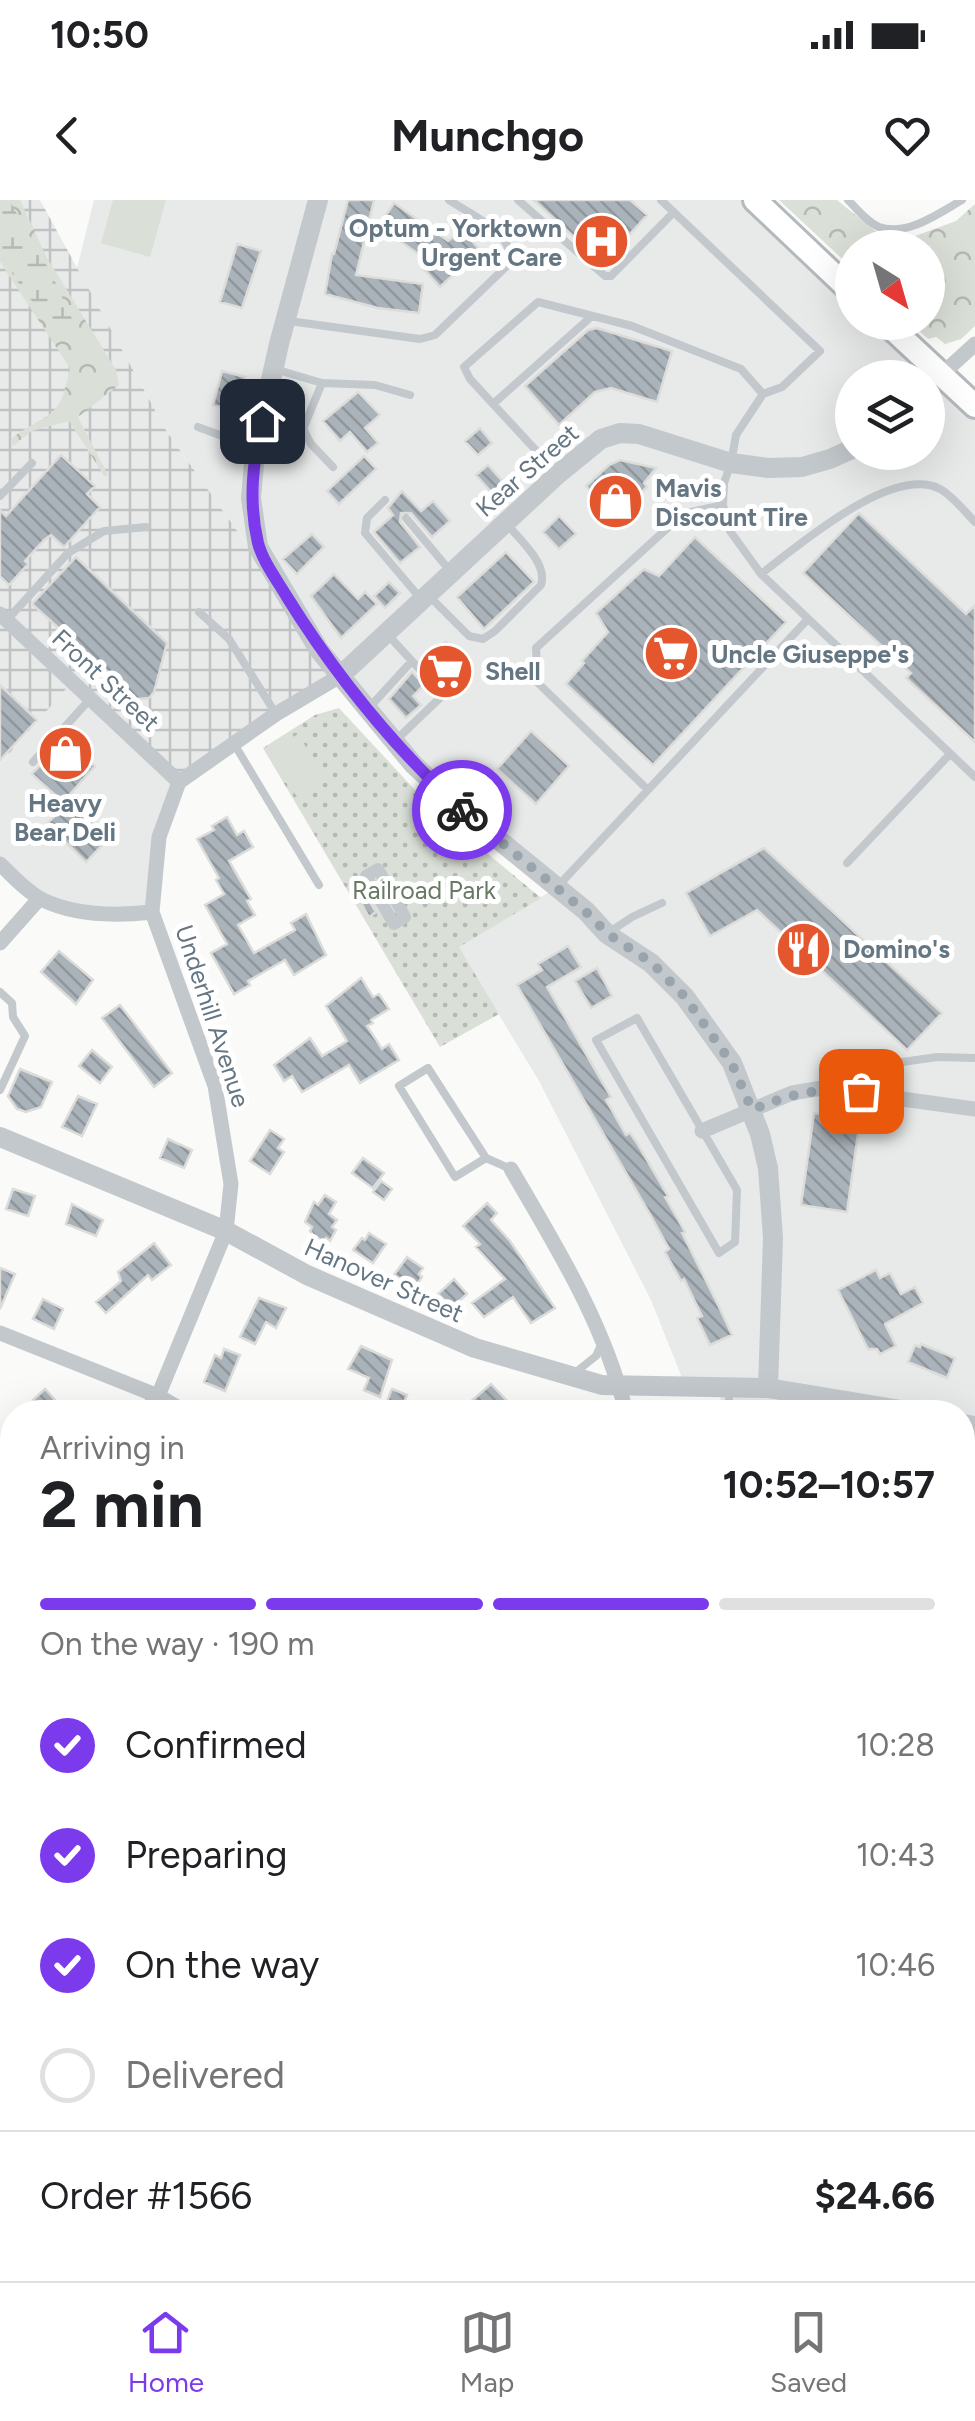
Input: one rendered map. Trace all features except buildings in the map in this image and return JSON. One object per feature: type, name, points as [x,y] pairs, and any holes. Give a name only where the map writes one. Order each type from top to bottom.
[{"type":"main road","points":[[755,200],[835,276]]},
{"type":"main road","points":[[900,340],[916,360]]},
{"type":"main road","points":[[945,388],[975,406]]},
{"type":"street","points":[[318,200],[256,448],[250,498],[258,547],[319,650],[412,764],[608,934],[652,963],[685,997],[732,1064],[752,1110],[768,1168],[773,1238],[768,1388]]},
{"type":"street","points":[[945,372],[975,344]]},
{"type":"street","name":"Kear Street","points":[[340,676],[600,439],[620,432],[639,434],[732,464],[768,468],[802,467],[835,455]]},
{"type":"street","name":"Front Street","points":[[3,617],[178,782]]},
{"type":"street","points":[[178,782],[233,742],[340,676]]},
{"type":"street","name":"Underhill Avenue","points":[[154,1400],[226,1231],[231,1184],[215,1086],[152,912],[158,837],[178,782]]},
{"type":"street","points":[[0,864],[39,899],[68,909],[108,914],[152,912]]},
{"type":"street","points":[[0,943],[39,899]]},
{"type":"street","points":[[702,1131],[792,1093],[822,1088],[975,1108]]},
{"type":"street","name":"Hanover Street","points":[[0,1138],[226,1231],[307,1275],[476,1348],[602,1385],[768,1388],[797,1400]]},
{"type":"street","points":[[511,1169],[585,1298],[623,1400]]},
{"type":"street","points":[[0,1333],[165,1400]]},
{"type":"lane","points":[[285,320],[420,339],[435,335],[510,263],[512,252],[507,240],[449,200]]},
{"type":"lane","points":[[518,200],[606,276],[611,276],[674,212]]},
{"type":"lane","points":[[661,200],[820,351],[782,387],[763,394],[736,435],[732,464],[724,483],[723,506],[730,531],[760,574],[975,778]]},
{"type":"lane","points":[[848,200],[881,228],[916,225],[962,200]]},
{"type":"lane","points":[[558,474],[464,368],[538,302],[632,326],[741,369],[763,394]]},
{"type":"lane","points":[[493,404],[592,316]]},
{"type":"lane","points":[[273,368],[322,383],[375,385],[410,394]]},
{"type":"lane","points":[[322,383],[303,429],[311,444],[333,467]]},
{"type":"lane","points":[[198,426],[256,448]]},
{"type":"lane","points":[[0,496],[32,464]]},
{"type":"lane","points":[[760,574],[840,514],[878,495],[920,484],[942,490],[975,522]]},
{"type":"lane","points":[[385,500],[367,518],[365,534],[468,636],[483,640],[542,585],[544,577],[538,563],[505,522]]},
{"type":"lane","points":[[648,790],[538,683],[536,648],[674,522],[690,512],[723,506]]},
{"type":"lane","points":[[406,518],[450,572]]},
{"type":"lane","points":[[3,617],[68,553],[104,531],[146,528]]},
{"type":"lane","points":[[199,612],[228,639],[276,714]]},
{"type":"lane","points":[[557,888],[808,619]]},
{"type":"lane","points":[[386,632],[442,695],[394,742]]},
{"type":"lane","points":[[368,709],[411,662]]},
{"type":"lane","points":[[33,762],[91,698]]},
{"type":"lane","points":[[233,742],[319,885]]},
{"type":"lane","points":[[847,863],[950,754]]},
{"type":"lane","points":[[608,934],[632,917],[662,904]]},
{"type":"lane","points":[[0,992],[12,1003],[13,1018],[25,1036],[0,1090]]},
{"type":"lane","points":[[636,1018],[702,1131],[737,1190],[735,1242],[719,1253],[596,1040],[636,1018]]},
{"type":"lane","points":[[883,1094],[890,1064],[937,1056],[975,1058]]},
{"type":"lane","points":[[486,1158],[455,1177],[399,1086],[428,1068],[486,1158],[511,1169]]},
{"type":"lane","points":[[569,1375],[587,1366],[603,1338]]},
{"type":"lane","points":[[729,1388],[729,1400]]},
{"type":"shaded area","points":[[0,200],[40,200],[167,432],[340,676],[179,782],[72,682],[0,764]]},
{"type":"shaded area","points":[[94,200],[755,200],[835,276],[835,340],[903,340],[925,360],[835,360],[835,470],[945,470],[945,378],[975,406],[975,1400],[720,1400],[720,1388],[686,1388],[651,1300],[539,1081],[458,947],[556,888],[433,783],[340,676],[167,432],[77,268]]},
{"type":"shaded area","points":[[72,682],[179,782],[167,808],[152,912],[67,909],[0,864],[0,764]]},
{"type":"green space","points":[[0,200],[20,200],[46,256],[116,370],[119,385],[78,417],[108,475],[105,477],[69,421],[32,431],[13,446],[11,439],[57,407],[70,368],[0,262]]},
{"type":"green space","points":[[0,200],[9,200],[51,273],[73,321],[66,334],[40,311],[2,255]]},
{"type":"green space","points":[[113,200],[166,200],[150,257],[101,243]]},
{"type":"green space","points":[[779,200],[837,200],[874,230],[835,230],[835,252]]},
{"type":"green space","points":[[975,204],[975,326],[961,339],[945,344],[940,340],[945,340],[945,230],[932,230],[956,221]]},
{"type":"green space","name":"Railroad Park","points":[[339,708],[428,804],[541,898],[459,947],[499,1014],[440,1047],[263,748],[315,715]]},
{"type":"green space","points":[[298,734],[326,780],[297,797],[270,751]]},
{"type":"way so far","points":[[462,810],[608,934],[652,963],[685,997],[732,1064],[752,1110],[792,1093],[822,1088],[861,1091]]},
{"type":"place","name":"Optum - Yorktown Urgent Care","points":[[601,242]]},
{"type":"place","name":"Mavis Discount Tire","points":[[616,502]]},
{"type":"place","name":"Uncle Giuseppe's","points":[[672,654]]},
{"type":"place","name":"Shell","points":[[446,671]]},
{"type":"place","name":"Heavy Bear Deli","points":[[65,754]]},
{"type":"place","name":"Domino's","points":[[804,949]]},
{"type":"route","points":[[262,421],[250,498],[258,547],[319,650],[412,764],[462,810]]}]
